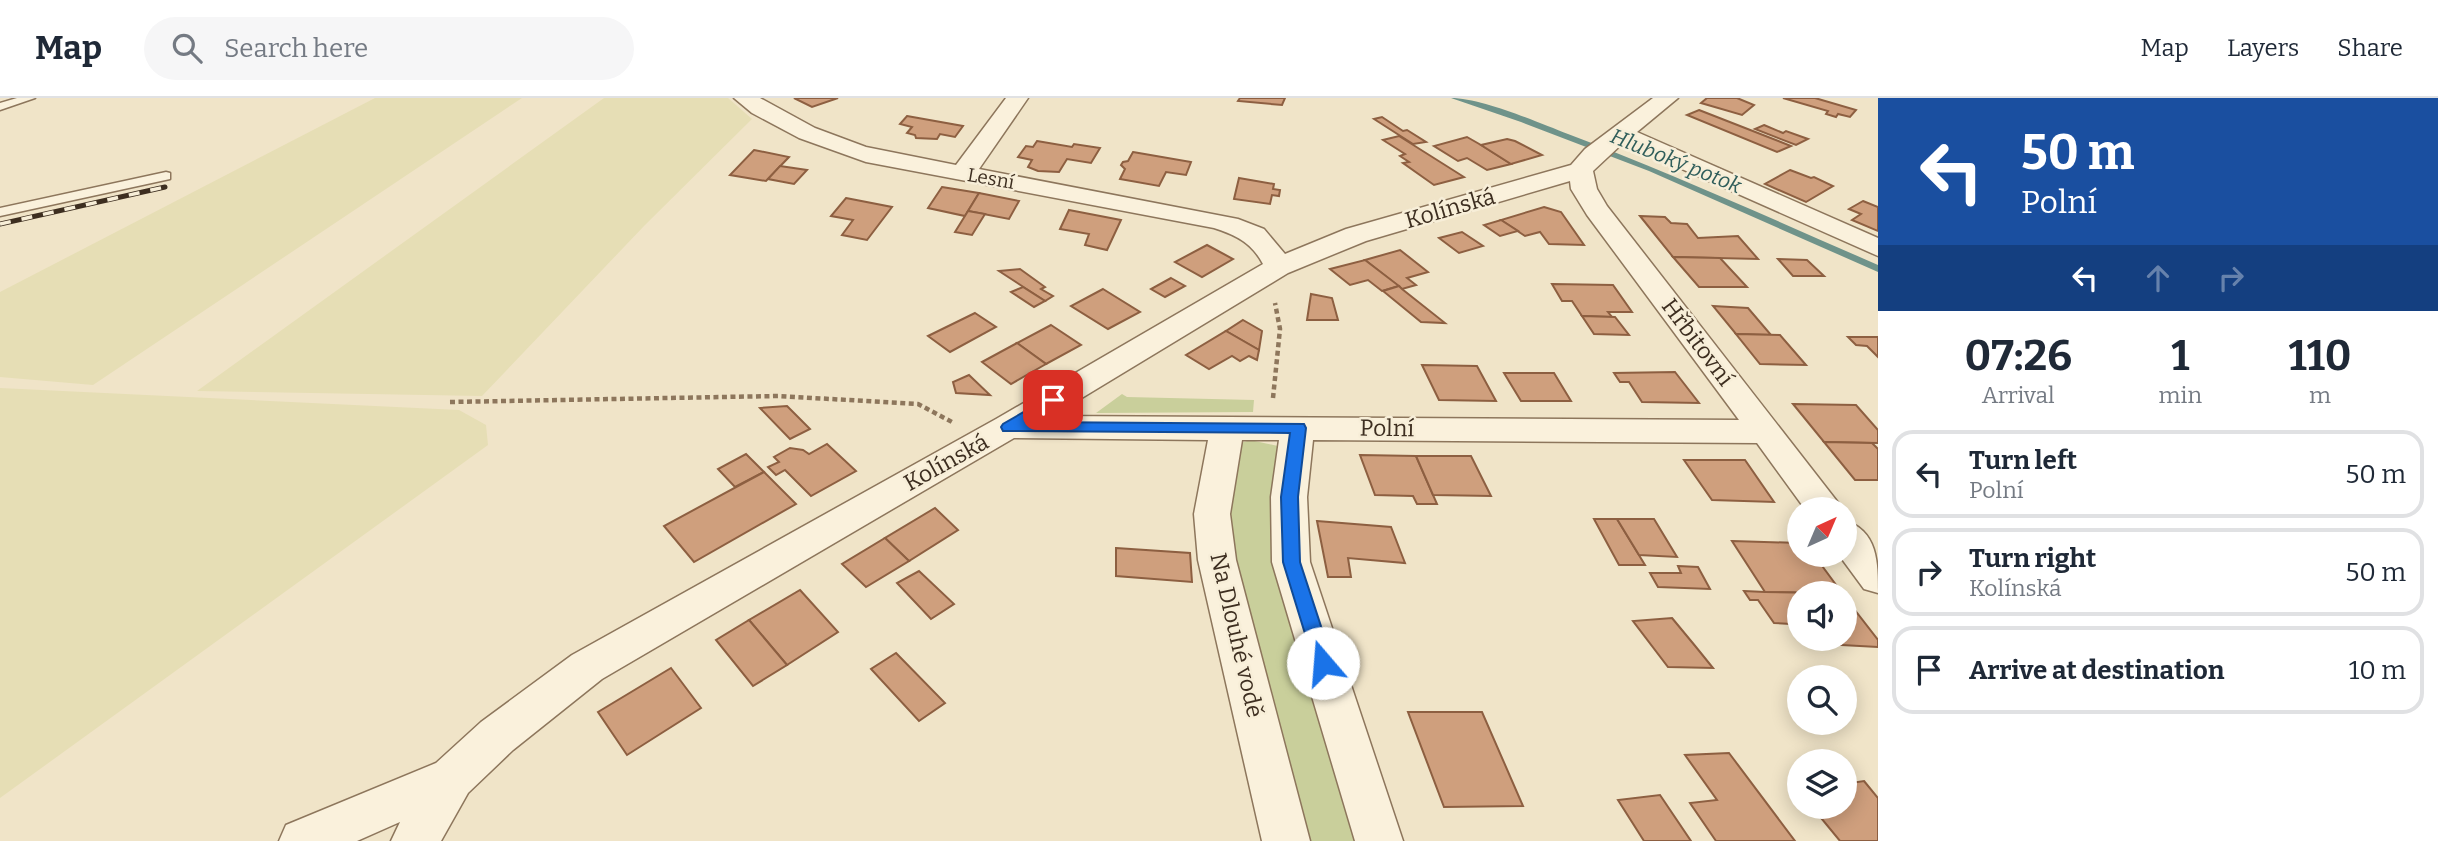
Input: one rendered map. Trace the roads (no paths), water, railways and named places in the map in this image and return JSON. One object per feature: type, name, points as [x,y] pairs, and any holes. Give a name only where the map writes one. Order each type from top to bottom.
[{"type":"street","name":"Lesní","points":[[745,98],[781,121],[843,149],[1247,229],[1356,235]]},
{"type":"street","points":[[963,173],[1017,98]]},
{"type":"street","points":[[1602,150],[1667,98]]},
{"type":"street","points":[[1602,150],[1878,248]]},
{"type":"street","name":"Kolínská","points":[[415,841],[452,778],[497,736],[587,667],[994,435],[1356,235],[1602,150]]},
{"type":"street","name":"Hřbitovní","points":[[1602,150],[1584,189],[1596,209],[1816,497]]},
{"type":"street","points":[[1247,229],[1262,240],[1276,281]]},
{"type":"street","name":"Polní","points":[[994,435],[1227,427],[1766,432]]},
{"type":"street","name":"Na Dlouhé vodě","points":[[1227,427],[1212,514],[1217,560],[1286,841]]},
{"type":"street","points":[[1284,428],[1291,562],[1379,841]]},
{"type":"street","points":[[1857,551],[1878,578]]},
{"type":"street","points":[[303,841],[452,778]]},
{"type":"lane","points":[[0,107],[29,98]]},
{"type":"lane","points":[[0,212],[166,177]]},
{"type":"waterway","name":"Hluboký potok","points":[[1455,98],[1524,120],[1652,169],[1878,269]]},
{"type":"railway","points":[[0,224],[165,187]]}]
